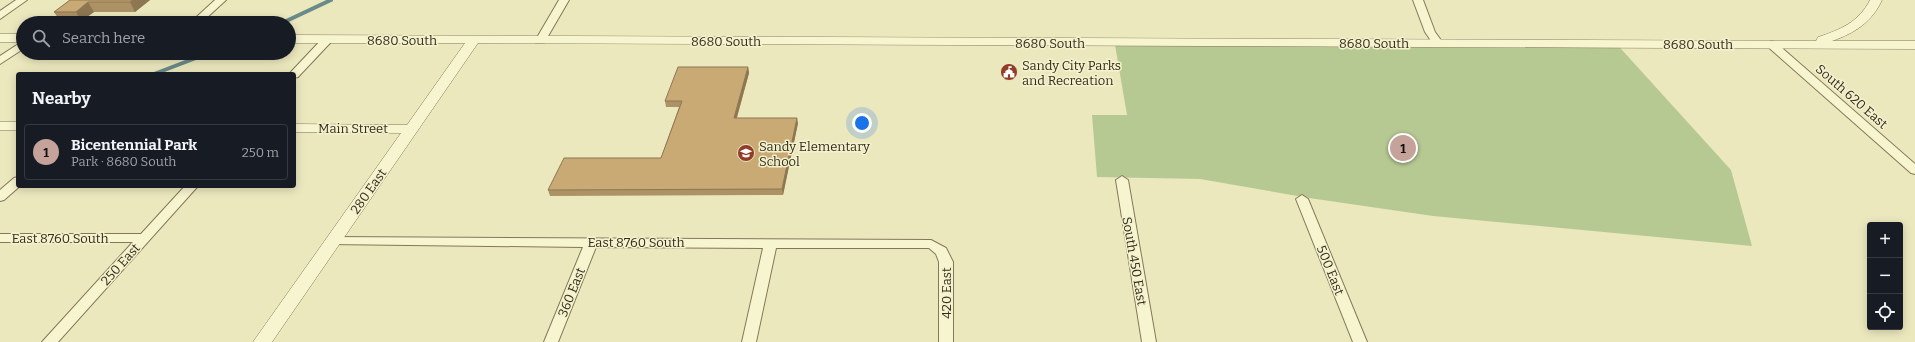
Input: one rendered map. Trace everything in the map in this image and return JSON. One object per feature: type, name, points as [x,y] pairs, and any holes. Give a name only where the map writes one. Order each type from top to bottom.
[{"type":"street","points":[[0,16],[22,0]]},
{"type":"street","points":[[203,16],[221,0]]},
{"type":"street","points":[[540,41],[564,0]]},
{"type":"street","points":[[1418,0],[1430,32],[1438,43]]},
{"type":"street","points":[[1812,43],[1838,35],[1856,26],[1867,17],[1876,0]]},
{"type":"street","points":[[0,38],[16,38]]},
{"type":"street","name":"8680 South","points":[[296,39],[473,41],[1812,43]]},
{"type":"street","points":[[296,73],[327,40]]},
{"type":"street","name":"280 East","points":[[262,342],[473,41]]},
{"type":"street","points":[[1812,43],[1915,45]]},
{"type":"street","name":"South 620 East","points":[[1771,44],[1915,170]]},
{"type":"street","points":[[0,61],[16,49]]},
{"type":"street","points":[[0,126],[16,126]]},
{"type":"street","name":"Main Street","points":[[296,128],[412,128]]},
{"type":"street","name":"South 450 East","points":[[1122,180],[1149,342]]},
{"type":"street","points":[[0,197],[16,183]]},
{"type":"street","name":"250 East","points":[[49,342],[190,188]]},
{"type":"street","name":"500 East","points":[[1302,199],[1360,342]]},
{"type":"street","name":"East 8760 South","points":[[0,238],[144,238]]},
{"type":"street","name":"East 8760 South","points":[[333,241],[919,242],[939,247]]},
{"type":"street","name":"360 East","points":[[551,342],[591,242]]},
{"type":"street","points":[[750,342],[770,242]]},
{"type":"street","name":"420 East","points":[[939,247],[944,254],[946,262],[946,342]]},
{"type":"green space","points":[[1114,39],[1613,40],[1731,170],[1752,246],[1433,216],[1309,198],[1200,179],[1097,177],[1092,115],[1127,115]]},
{"type":"building","points":[[70,0],[133,0],[130,2],[88,2],[76,12],[54,12]]},
{"type":"building","name":"Sandy Elementary School","points":[[678,67],[748,67],[734,118],[797,118],[782,189],[548,190],[564,158],[661,158],[682,101],[665,101]]},
{"type":"waterway","points":[[296,16],[331,0]]},
{"type":"waterway","points":[[159,72],[191,60]]},
{"type":"place","name":"Sandy City Parks and Recreation","points":[[1009,72]]},
{"type":"place","name":"Bicentennial Park","points":[[1403,148]]},
{"type":"place","name":"Sandy Elementary School","points":[[746,153]]}]
